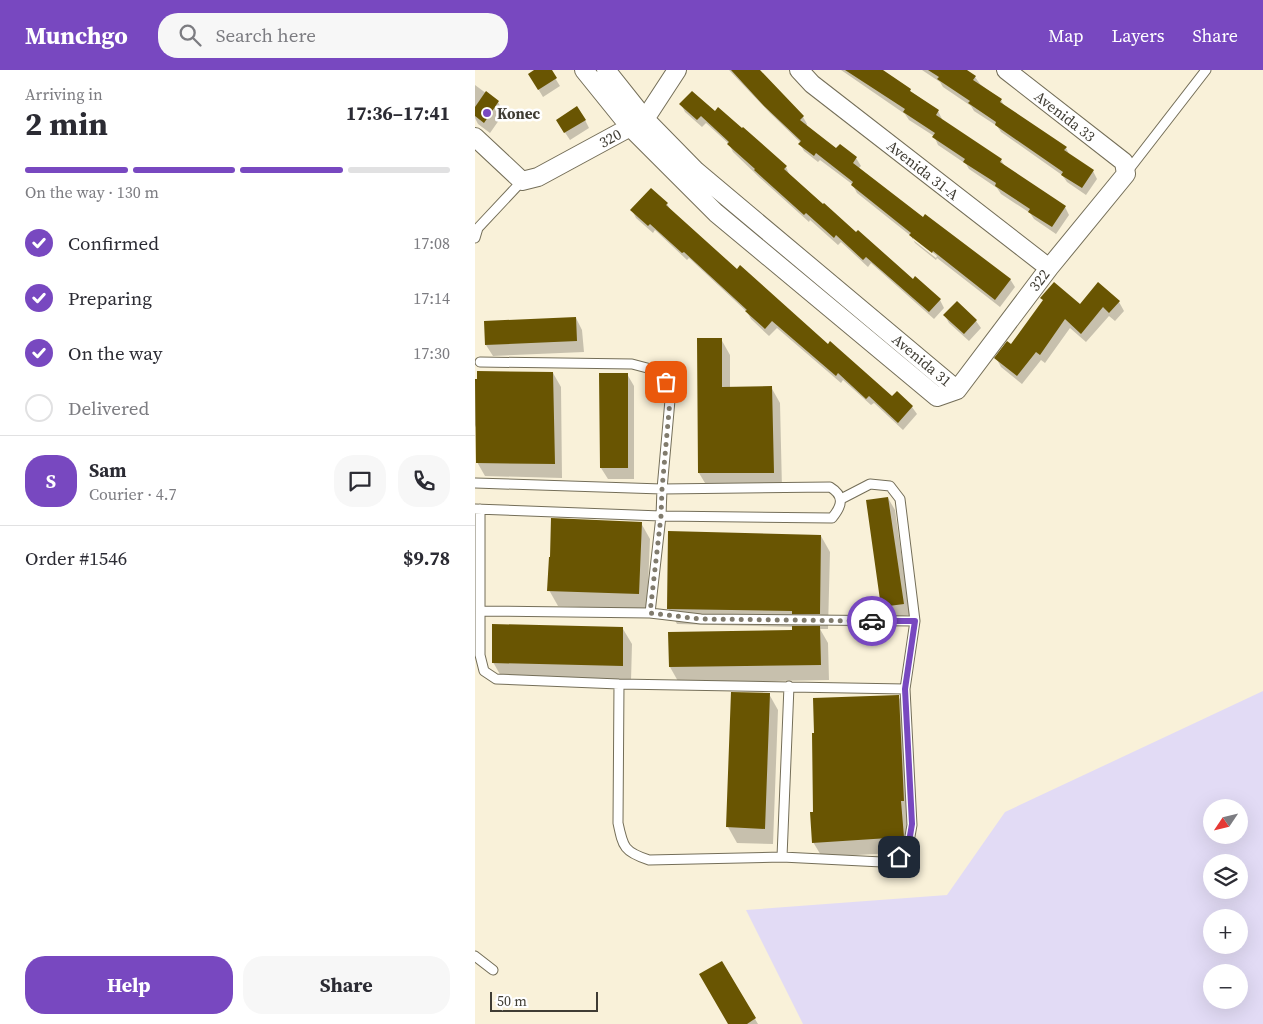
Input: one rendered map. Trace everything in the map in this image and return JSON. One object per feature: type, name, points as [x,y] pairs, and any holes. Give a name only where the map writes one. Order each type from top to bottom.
[{"type":"street","name":"Avenida 31","points":[[584,70],[638,123],[957,390]]},
{"type":"street","name":"Avenida 31","points":[[606,70],[638,123]]},
{"type":"street","name":"320","points":[[522,182],[538,177],[638,123],[677,70]]},
{"type":"street","name":"Avenida 31-A","points":[[799,70],[812,84],[1049,268]]},
{"type":"street","name":"Avenida 33","points":[[1006,70],[1125,168]]},
{"type":"street","points":[[475,137],[522,182]]},
{"type":"street","name":"322","points":[[957,390],[1125,168]]},
{"type":"lane","name":"322","points":[[1125,168],[1206,70]]},
{"type":"lane","points":[[475,238],[478,228],[522,182]]},
{"type":"lane","points":[[480,362],[632,364],[651,369],[666,382],[670,400],[661,516],[650,613]]},
{"type":"lane","points":[[475,483],[662,489],[830,487],[837,491],[841,499],[838,510],[831,518],[661,516],[477,509],[480,655],[484,671],[496,680],[905,689]]},
{"type":"lane","points":[[619,684],[618,823],[622,843],[633,855],[649,860],[782,858],[882,862],[899,857],[909,842],[912,824],[905,689],[915,621],[900,499],[890,486],[870,484],[841,499]]},
{"type":"lane","points":[[479,611],[650,613],[701,619],[915,621]]},
{"type":"lane","points":[[782,858],[789,686]]},
{"type":"lane","points":[[475,956],[493,970]]},
{"type":"shaded area","points":[[1263,691],[1263,1024],[803,1024],[746,910],[947,895],[1005,812]]},
{"type":"building","points":[[534,70],[552,70],[557,78],[538,90],[528,74]]},
{"type":"building","points":[[731,70],[760,70],[804,116],[800,120],[836,148],[840,144],[857,157],[853,163],[923,217],[925,214],[1011,279],[995,300],[933,251],[932,253],[909,235],[911,233],[851,185],[853,182],[816,153],[814,156],[798,144],[801,141],[764,106]]},
{"type":"building","points":[[845,70],[883,70],[939,110],[936,115],[1002,159],[1000,162],[1066,206],[1052,227],[1028,212],[1030,209],[995,186],[996,183],[963,162],[965,159],[932,137],[935,133],[903,112],[905,109]]},
{"type":"building","points":[[928,70],[967,70],[976,76],[973,80],[1002,99],[1000,102],[1067,147],[1064,150],[1094,170],[1082,188],[1061,175],[1063,172],[995,125],[996,122],[968,103],[970,101],[937,79],[939,77]]},
{"type":"building","points":[[486,91],[499,101],[484,123],[475,116],[475,107]]},
{"type":"building","points":[[692,91],[715,111],[718,107],[743,127],[787,166],[784,169],[823,204],[856,232],[858,230],[913,279],[915,276],[941,299],[929,312],[866,257],[863,260],[836,235],[834,238],[806,213],[804,215],[754,170],[727,144],[729,142],[701,116],[697,120],[679,104]]},
{"type":"building","points":[[577,106],[586,120],[564,133],[556,120]]},
{"type":"building","points":[[651,188],[668,203],[666,205],[737,269],[740,265],[828,344],[830,341],[892,396],[897,391],[913,406],[898,423],[869,396],[866,399],[838,373],[836,376],[772,321],[765,329],[684,252],[682,253],[650,224],[648,226],[630,210]]},
{"type":"building","points":[[1054,282],[1080,304],[1098,282],[1120,301],[1109,313],[1103,307],[1081,334],[1065,319],[1040,355],[1036,352],[1017,376],[994,358],[1007,341],[1011,344],[1043,300],[1040,298]]},
{"type":"building","points":[[957,301],[977,320],[964,334],[943,315]]},
{"type":"building","points":[[576,317],[577,341],[485,345],[484,321]]},
{"type":"building","points":[[697,338],[722,338],[722,387],[772,386],[774,473],[698,473]]},
{"type":"building","points":[[477,371],[553,372],[555,464],[476,463],[475,379],[477,379]]},
{"type":"building","points":[[599,373],[628,373],[628,468],[600,468]]},
{"type":"building","points":[[888,497],[904,604],[881,607],[866,500]]},
{"type":"building","points":[[551,518],[642,522],[639,594],[547,591]]},
{"type":"building","points":[[668,531],[821,535],[820,614],[792,614],[792,611],[667,609]]},
{"type":"building","points":[[492,624],[623,627],[623,666],[492,663]]},
{"type":"building","points":[[792,626],[820,626],[821,665],[669,667],[668,632],[792,630]]},
{"type":"building","points":[[731,692],[770,693],[765,829],[726,827]]},
{"type":"building","points":[[899,695],[904,801],[901,801],[904,837],[812,843],[810,812],[813,812],[813,698]]},
{"type":"building","points":[[722,961],[756,1018],[747,1024],[728,1024],[699,974]]},
{"type":"way so far","points":[[666,382],[670,400],[661,516],[650,613],[701,619],[872,621]]},
{"type":"place","name":"Konec","points":[[487,113]]},
{"type":"route","points":[[872,621],[915,621],[905,689],[912,824],[909,842],[899,857]]}]
